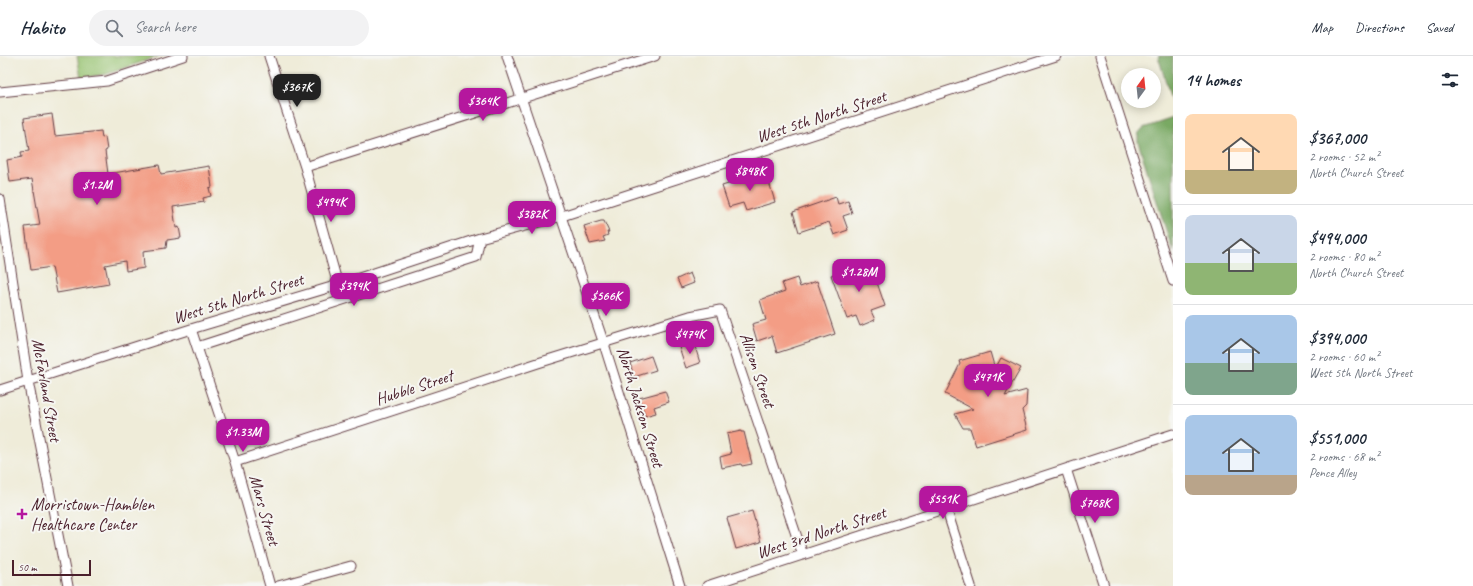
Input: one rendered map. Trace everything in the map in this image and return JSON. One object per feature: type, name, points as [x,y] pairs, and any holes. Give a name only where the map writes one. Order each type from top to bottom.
[{"type":"street","points":[[0,92],[107,81],[183,56]]},
{"type":"street","points":[[269,56],[305,167],[338,285]]},
{"type":"street","name":"North Jackson Street","points":[[507,56],[562,216],[578,271],[604,344],[680,586]]},
{"type":"street","points":[[305,167],[655,56]]},
{"type":"street","name":"West 5th North Street","points":[[0,390],[191,329],[338,285],[480,238],[562,216],[857,122],[1056,56]]},
{"type":"street","points":[[1100,56],[1173,281]]},
{"type":"street","name":"McFarland Street","points":[[0,199],[28,381],[68,586]]},
{"type":"street","points":[[197,347],[476,257],[480,238]]},
{"type":"street","name":"Allison Street","points":[[604,344],[690,316],[720,310],[803,555]]},
{"type":"street","name":"Mars Street","points":[[191,329],[235,462],[270,586]]},
{"type":"street","name":"Hubble Street","points":[[235,462],[530,366],[604,344]]},
{"type":"street","name":"West 3rd North Street","points":[[707,586],[1173,434]]},
{"type":"street","points":[[1066,469],[1104,586]]},
{"type":"street","points":[[946,508],[971,586]]},
{"type":"street","points":[[278,586],[351,566]]},
{"type":"green space","points":[[77,56],[159,56],[107,74],[81,78]]},
{"type":"green space","points":[[1158,56],[1173,56],[1173,106]]},
{"type":"green space","points":[[1173,118],[1173,252],[1138,142],[1138,134],[1143,128]]},
{"type":"building","points":[[52,114],[55,136],[101,131],[102,138],[105,137],[108,174],[159,165],[161,174],[209,166],[212,187],[209,188],[211,196],[203,198],[204,202],[173,207],[176,228],[179,227],[181,238],[167,240],[166,248],[143,251],[144,268],[126,271],[125,261],[105,265],[109,284],[57,293],[52,267],[31,270],[25,227],[40,225],[32,179],[10,182],[7,160],[22,157],[21,152],[29,151],[24,118]]},
{"type":"building","points":[[766,172],[775,202],[746,211],[743,203],[729,207],[722,186]]},
{"type":"building","points":[[836,197],[838,204],[848,201],[852,213],[843,216],[848,230],[834,235],[829,222],[799,232],[793,212]]},
{"type":"building","points":[[604,221],[609,232],[607,232],[608,235],[603,237],[605,241],[590,244],[584,226]]},
{"type":"building","points":[[870,262],[885,306],[871,311],[875,320],[860,326],[856,316],[847,319],[831,275]]},
{"type":"building","points":[[690,273],[694,283],[681,288],[677,279]]},
{"type":"building","points":[[797,278],[800,287],[817,281],[835,334],[777,353],[772,336],[757,341],[752,324],[766,320],[760,300],[785,291],[782,283]]},
{"type":"building","points":[[694,343],[700,363],[686,368],[679,347]]},
{"type":"building","points":[[990,352],[995,369],[1001,358],[1021,368],[1005,396],[1027,390],[1026,406],[1022,410],[1027,430],[976,446],[970,428],[963,428],[955,414],[973,409],[945,394],[960,364],[959,361]]},
{"type":"building","points":[[651,356],[656,370],[634,377],[630,363]]},
{"type":"building","points":[[665,391],[669,402],[654,407],[656,413],[645,416],[639,398]]},
{"type":"building","points":[[741,431],[744,432],[752,464],[742,466],[741,464],[722,468],[720,457],[731,454],[727,434]]},
{"type":"building","points":[[752,511],[761,542],[736,549],[727,518]]},
{"type":"place","name":"Morristown-Hamblen Healthcare Center","points":[[22,514]]}]
